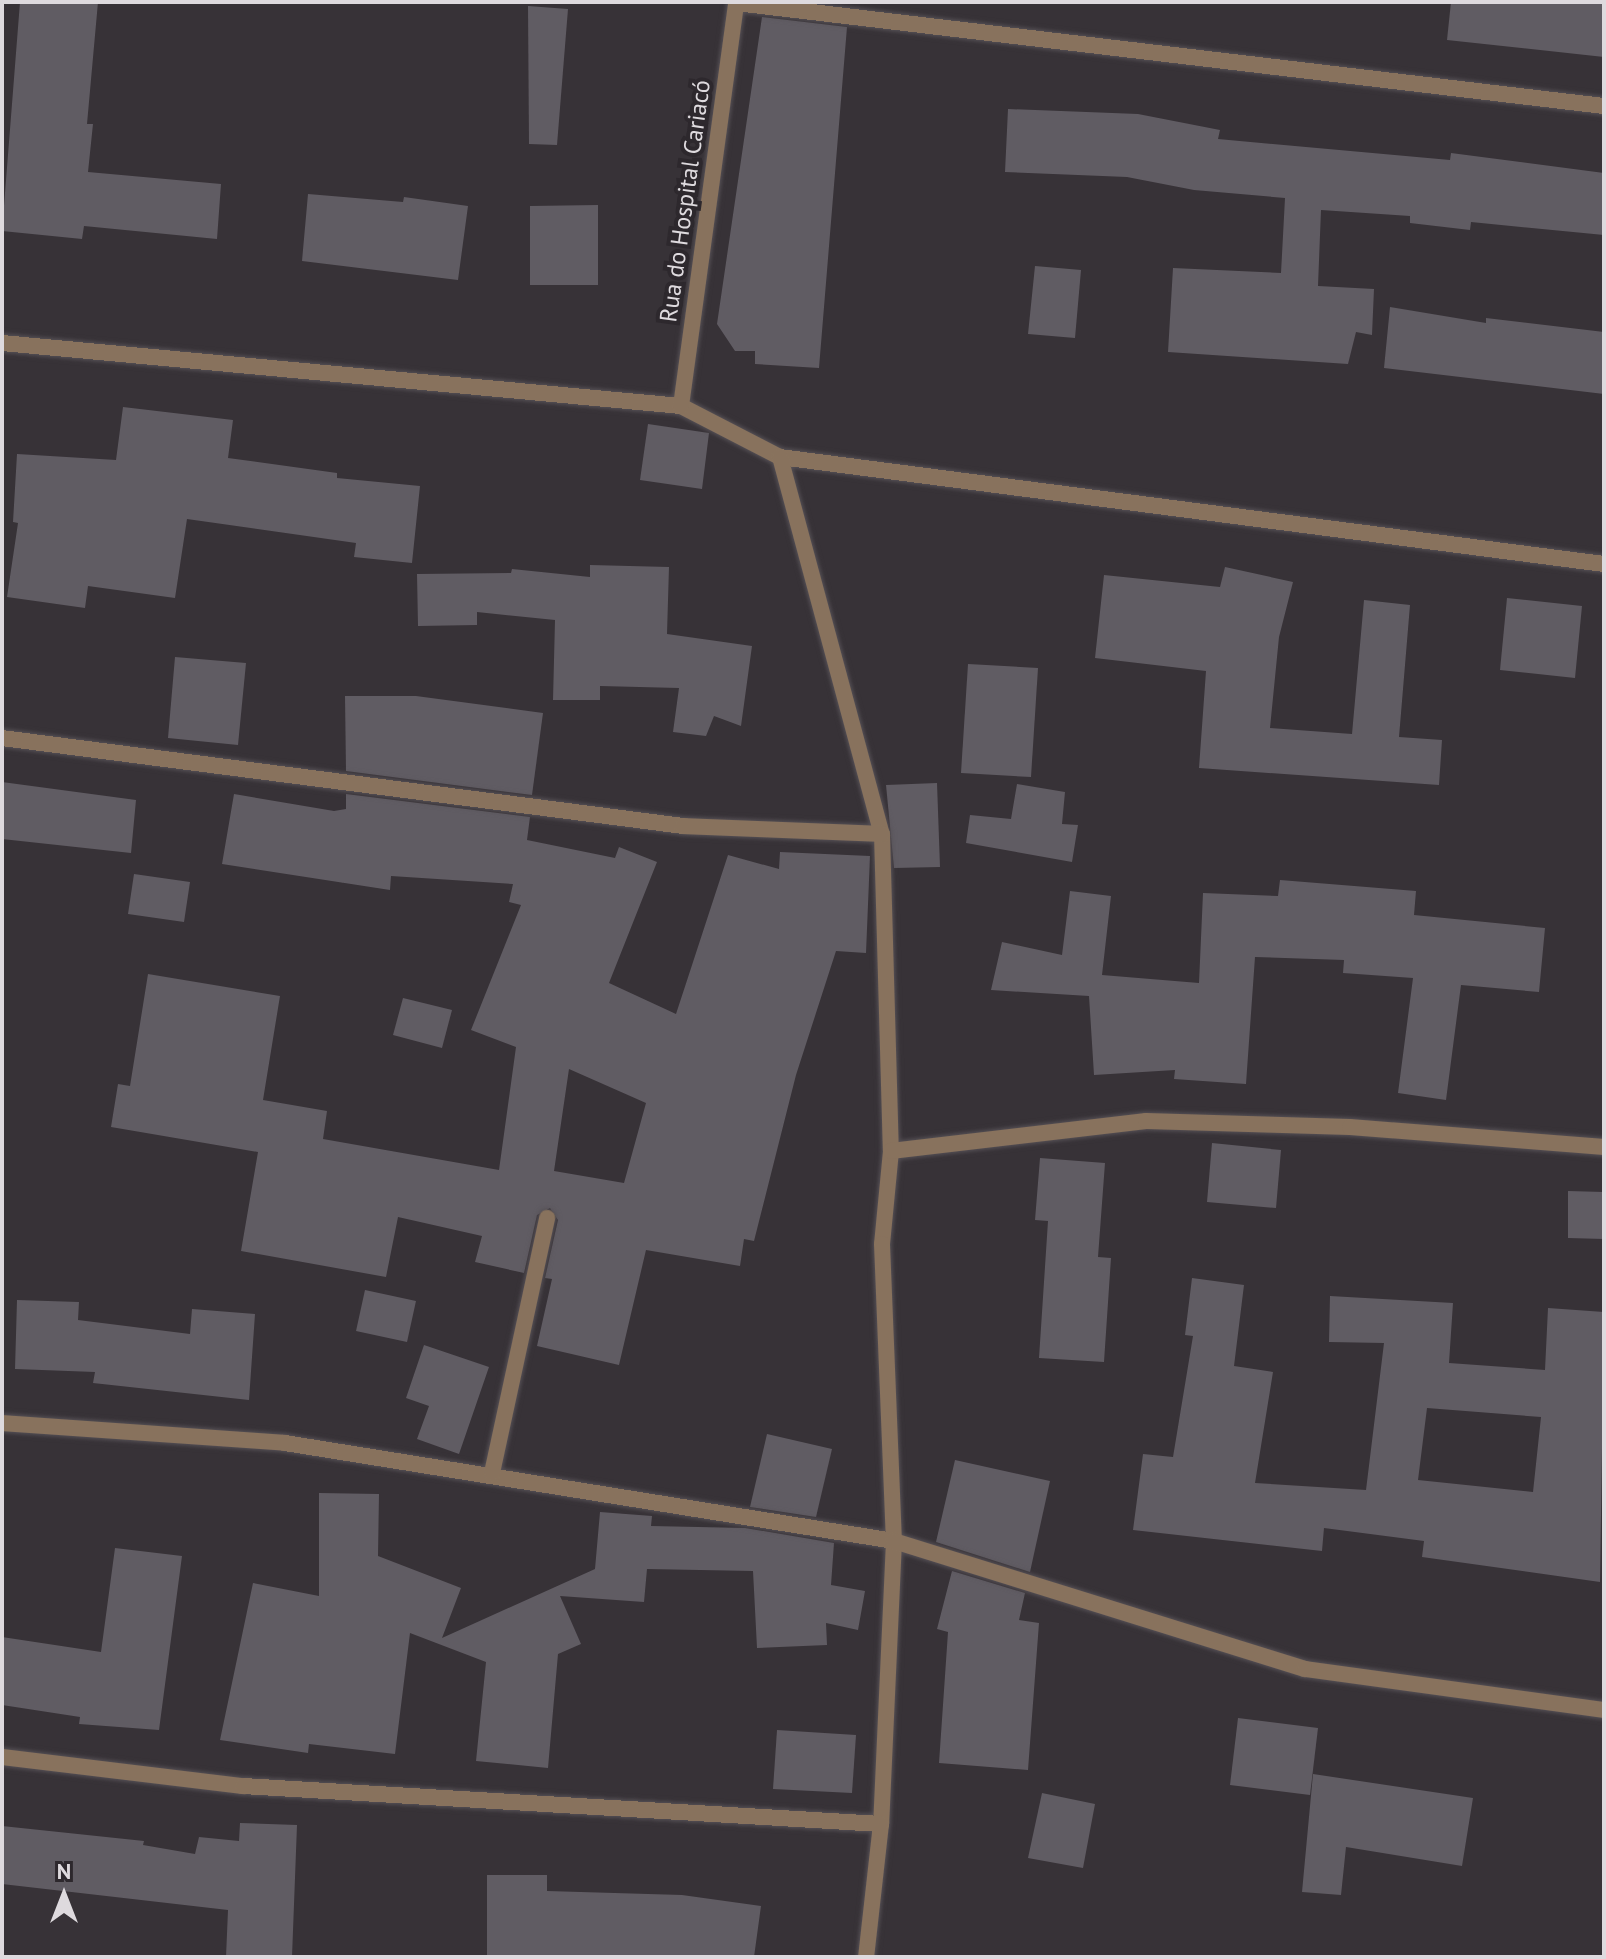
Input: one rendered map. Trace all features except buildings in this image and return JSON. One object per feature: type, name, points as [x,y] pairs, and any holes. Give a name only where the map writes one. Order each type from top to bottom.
[{"type":"street","points":[[736,3],[1604,106]]},
{"type":"street","name":"Rua do Hospital Cariacó","points":[[681,406],[736,3]]},
{"type":"street","points":[[2,343],[681,406],[780,457],[1604,564]]},
{"type":"street","points":[[780,457],[882,834],[891,1151],[882,1244],[894,1541],[881,1824],[866,1957]]},
{"type":"street","points":[[2,738],[683,826],[882,834]]},
{"type":"street","points":[[891,1151],[1146,1121],[1350,1127],[1604,1147]]},
{"type":"street","points":[[492,1473],[547,1218]]},
{"type":"street","points":[[2,1423],[285,1443],[492,1473],[894,1541],[1305,1669],[1604,1710]]},
{"type":"street","points":[[2,1757],[243,1786],[881,1824]]}]
